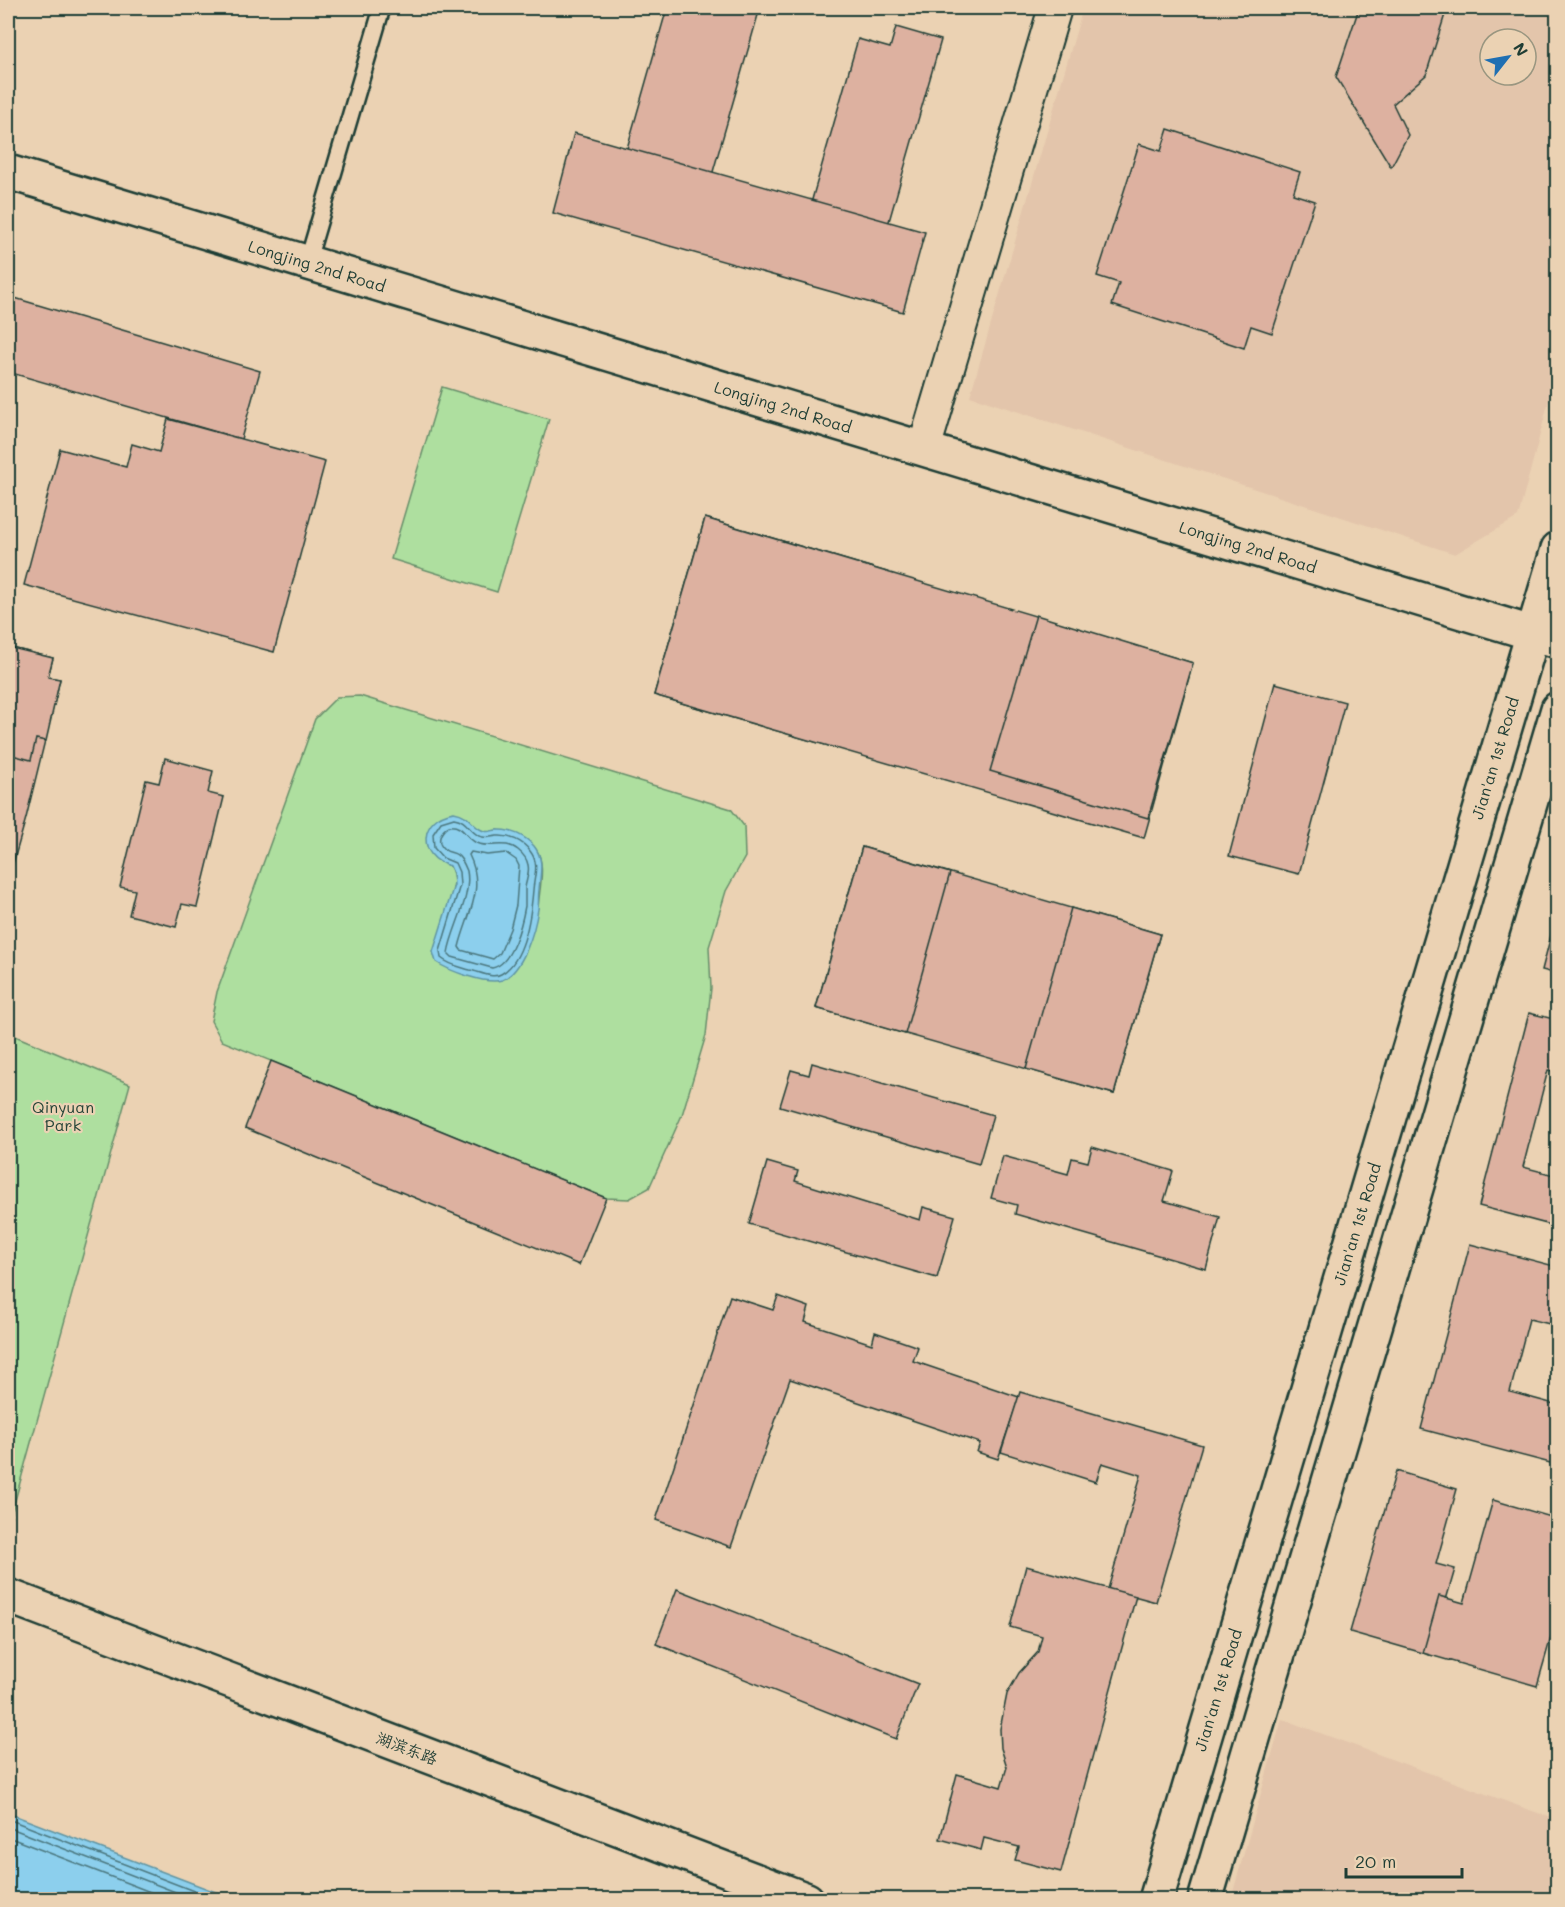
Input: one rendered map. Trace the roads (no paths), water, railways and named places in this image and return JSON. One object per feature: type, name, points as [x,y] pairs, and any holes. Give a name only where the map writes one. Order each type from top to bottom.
[{"type":"main road","name":"Longjing 2nd Road","points":[[8,172],[1545,637]]},
{"type":"main road","name":"Jian'an 1st Road","points":[[1156,1899],[1545,637],[1557,549]]},
{"type":"main road","points":[[1205,1899],[1557,709]]},
{"type":"main road","name":"湖滨东路","points":[[8,1596],[807,1899]]},
{"type":"street","points":[[924,449],[1055,8]]},
{"type":"lane","points":[[307,263],[382,8]]},
{"type":"water","points":[[454,812],[468,818],[476,827],[484,831],[507,831],[522,836],[534,846],[540,857],[538,907],[531,939],[522,960],[509,976],[502,980],[487,981],[459,973],[436,962],[433,952],[454,885],[450,866],[431,854],[426,838],[428,829],[434,821],[442,815]]},
{"type":"water","points":[[8,1813],[234,1899],[8,1899]]},
{"type":"park label","name":"Qinyuan Park","points":[[63,1116]]}]
